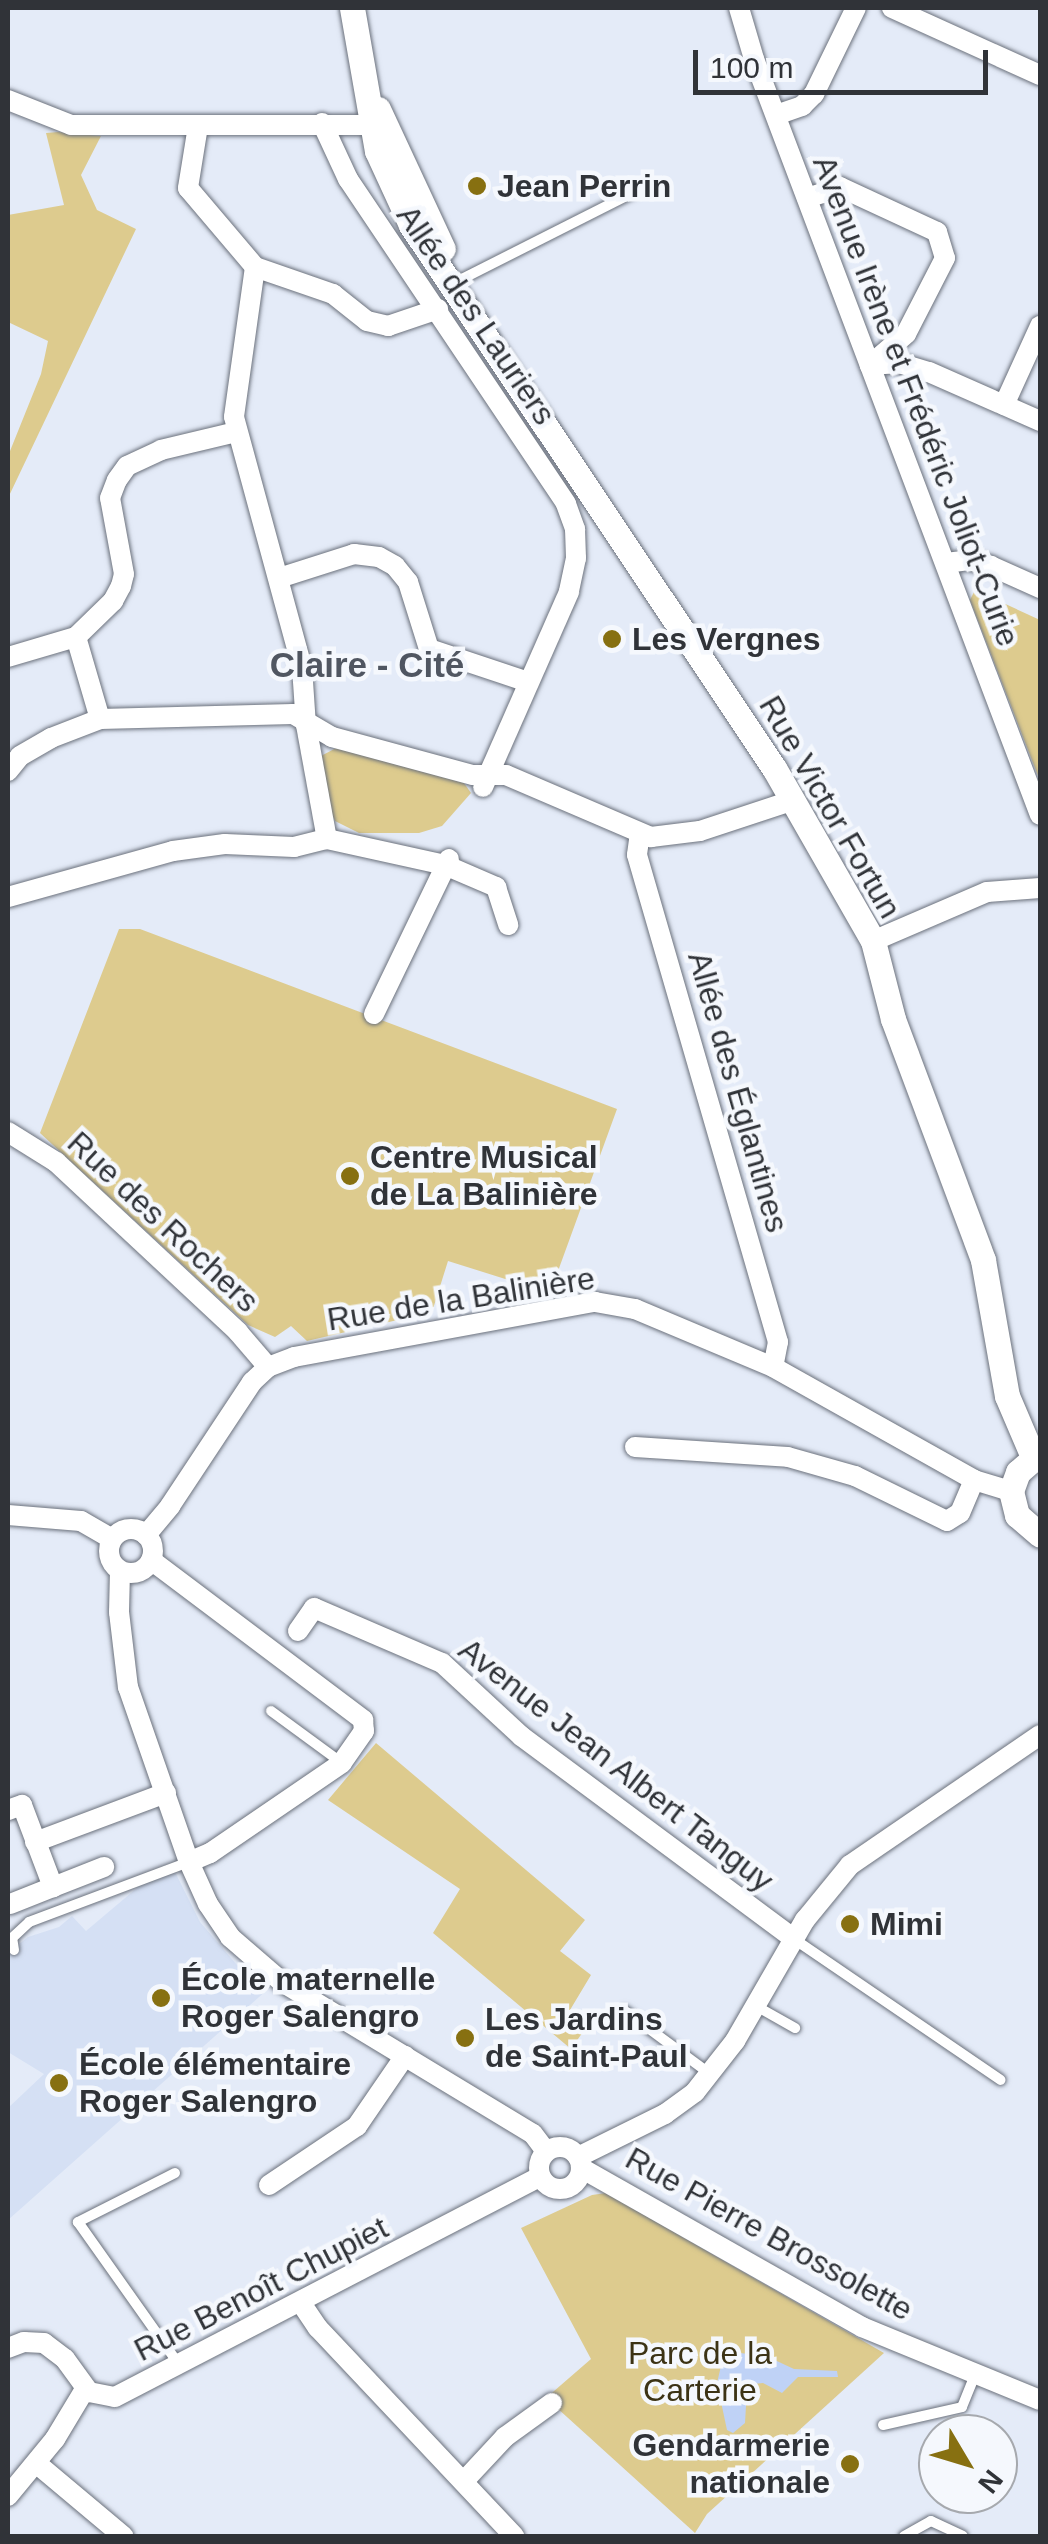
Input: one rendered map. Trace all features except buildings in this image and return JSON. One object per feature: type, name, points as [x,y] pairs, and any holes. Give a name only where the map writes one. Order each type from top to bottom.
[{"type":"street","name":"Rue Victor Fortun","points":[[352,8],[379,125],[436,236],[453,294],[794,800],[873,941],[892,1019],[983,1260],[1004,1386],[1036,1455]]},
{"type":"street","name":"Avenue Irène et Frédéric Joliot-Curie","points":[[739,8],[1040,815]]},
{"type":"street","points":[[776,115],[802,106],[814,94],[856,8]]},
{"type":"street","points":[[892,8],[1040,75]]},
{"type":"street","points":[[8,100],[71,125],[379,125]]},
{"type":"street","name":"Allée des Lauriers","points":[[322,123],[348,179],[453,294],[566,504],[577,542],[569,592],[528,682]]},
{"type":"street","points":[[198,126],[188,188],[255,268],[333,294],[367,321],[388,326],[453,294]]},
{"type":"street","points":[[807,198],[840,187],[938,232],[944,258],[906,334],[870,365]]},
{"type":"street","points":[[255,268],[234,417],[302,667],[306,725],[327,839]]},
{"type":"street","points":[[1004,405],[1040,326]]},
{"type":"street","points":[[870,365],[899,363],[1040,422]]},
{"type":"street","points":[[8,657],[76,636],[113,601],[124,574],[110,498],[126,466],[161,450],[236,432]]},
{"type":"street","points":[[279,578],[354,554],[379,558],[395,566],[408,582],[429,649],[528,682],[485,782]]},
{"type":"street","points":[[946,563],[968,560],[991,566],[1040,588]]},
{"type":"street","points":[[76,636],[100,719]]},
{"type":"street","points":[[8,771],[20,756],[51,738],[100,719],[293,714],[306,725],[332,736],[485,782],[506,775],[640,834],[680,836],[794,800]]},
{"type":"street","name":"Allée des Églantines","points":[[640,834],[638,855],[778,1342],[773,1368]]},
{"type":"street","points":[[8,896],[172,851],[224,844],[294,847],[327,839],[447,862],[496,887],[508,925]]},
{"type":"street","points":[[374,1014],[447,862]]},
{"type":"street","points":[[873,941],[988,892],[1040,888]]},
{"type":"street","name":"Rue des Rochers","points":[[8,1132],[56,1162],[238,1332],[268,1367]]},
{"type":"street","name":"Rue de la Balinière","points":[[268,1367],[294,1357],[596,1302],[634,1309],[773,1368],[974,1480],[1011,1492]]},
{"type":"street","points":[[146,1534],[170,1506],[252,1382],[268,1367]]},
{"type":"street","points":[[635,1447],[788,1457],[854,1476],[947,1521],[960,1513],[974,1480]]},
{"type":"street","points":[[1036,1455],[1018,1472],[1011,1492],[1016,1516],[1040,1535]]},
{"type":"street","points":[[8,1515],[81,1521],[112,1539]]},
{"type":"street","points":[[120,1571],[134,1574],[151,1560],[152,1546],[146,1534],[132,1529],[112,1539],[108,1553],[120,1571],[119,1612],[128,1687],[189,1862],[208,1904],[255,1961],[533,2134],[546,2151]]},
{"type":"street","points":[[151,1560],[350,1707],[362,1720],[364,1731],[342,1763],[210,1853],[189,1862]]},
{"type":"street","name":"Avenue Jean Albert Tanguy","points":[[298,1631],[314,1608],[442,1663],[522,1736],[794,1939]]},
{"type":"street","points":[[580,2162],[567,2148],[546,2151],[540,2158],[540,2177],[554,2188],[568,2188],[580,2162],[665,2114],[710,2074],[756,2006],[794,1939],[850,1865],[1040,1736]]},
{"type":"street","points":[[35,1842],[166,1793]]},
{"type":"street","points":[[8,1810],[22,1805],[53,1887]]},
{"type":"street","points":[[10,1904],[104,1867]]},
{"type":"street","points":[[269,2185],[357,2126],[405,2056]]},
{"type":"street","name":"Rue Pierre Brossolette","points":[[580,2162],[862,2327],[1040,2398]]},
{"type":"street","name":"Rue Benoît Chupiet","points":[[85,2389],[114,2397],[540,2177]]},
{"type":"street","points":[[301,2303],[318,2328],[514,2536]]},
{"type":"street","points":[[8,2348],[24,2342],[44,2343],[65,2359],[85,2389],[36,2463],[8,2496]]},
{"type":"street","points":[[464,2482],[505,2437],[552,2403]]},
{"type":"street","points":[[36,2463],[122,2536]]},
{"type":"lane","points":[[453,294],[636,191]]},
{"type":"lane","points":[[270,1711],[342,1763]]},
{"type":"lane","points":[[14,1950],[12,1938],[30,1922],[189,1862]]},
{"type":"lane","points":[[794,1939],[1001,2080]]},
{"type":"lane","points":[[756,2006],[796,2028]]},
{"type":"lane","points":[[626,2011],[710,2074]]},
{"type":"lane","points":[[175,2173],[78,2222],[178,2364]]},
{"type":"lane","points":[[883,2425],[962,2407],[976,2373]]},
{"type":"lane","points":[[904,2536],[931,2520],[963,2536]]},
{"type":"shaded area","name":"École maternelle Roger Salengro","points":[[174,1870],[200,1922],[237,1965],[268,1989],[8,2220],[8,2108],[44,2074],[8,2052],[8,1953],[28,1937],[59,1927],[72,1916],[86,1931],[144,1882]]},
{"type":"green space","points":[[46,133],[101,136],[81,175],[97,210],[136,229],[8,498],[8,456],[41,374],[48,341],[8,322],[8,215],[64,205]]},
{"type":"green space","points":[[975,590],[1040,620],[1040,781],[970,600]]},
{"type":"green space","points":[[336,748],[464,783],[471,793],[442,826],[419,833],[359,833],[335,821],[329,808],[321,756]]},
{"type":"green space","points":[[119,929],[140,929],[617,1109],[550,1293],[448,1261],[432,1312],[307,1341],[291,1326],[275,1337],[248,1325],[40,1133]]},
{"type":"green space","points":[[376,1743],[585,1920],[560,1951],[591,1975],[567,2015],[585,2029],[571,2049],[433,1933],[460,1889],[328,1800]]},
{"type":"green space","name":"Parc de la Carterie","points":[[606,2193],[884,2353],[707,2514],[695,2533],[546,2398],[591,2359],[521,2228],[592,2195]]},
{"type":"water","points":[[740,2353],[766,2356],[794,2369],[837,2371],[838,2377],[798,2377],[782,2393],[763,2383],[753,2384],[747,2389],[745,2423],[733,2433],[727,2430],[717,2383],[721,2366]]},
{"type":"place","name":"Jean Perrin","points":[[477,186]]},
{"type":"place","name":"Les Vergnes","points":[[612,639]]},
{"type":"place","name":"Centre Musical de La Balinière","points":[[350,1176]]},
{"type":"place","name":"Mimi","points":[[850,1924]]},
{"type":"place","name":"École maternelle Roger Salengro","points":[[161,1998]]},
{"type":"place","name":"Les Jardins de Saint-Paul","points":[[465,2038]]},
{"type":"place","name":"École élémentaire Roger Salengro","points":[[59,2083]]},
{"type":"place","name":"Gendarmerie nationale","points":[[850,2464]]},
{"type":"district","name":"Claire - Cité","points":[[367,665]]}]
